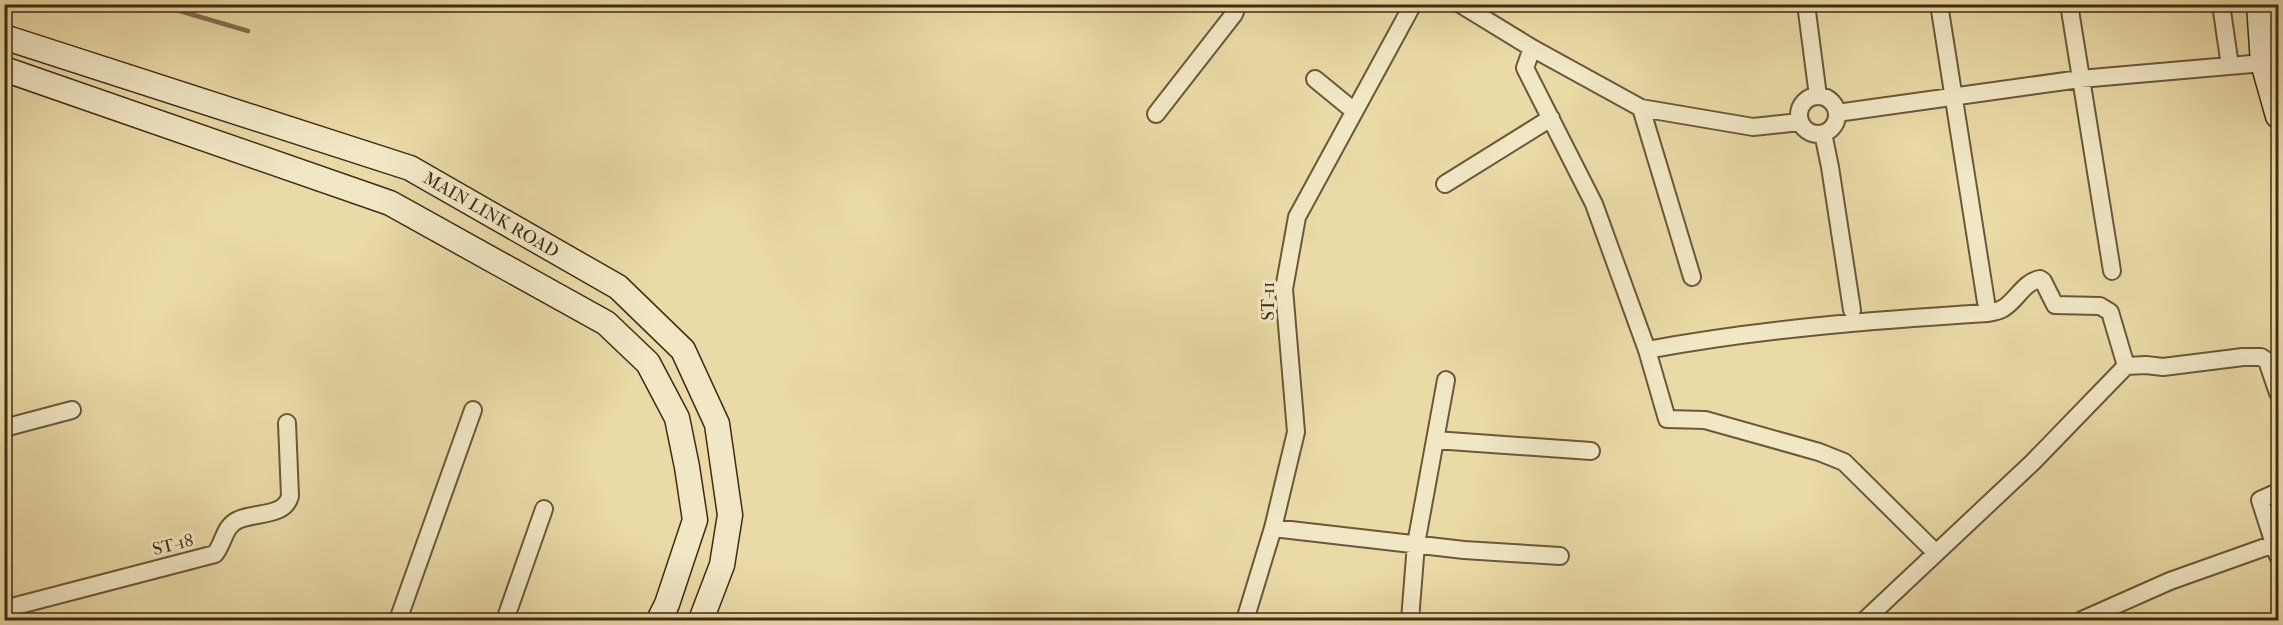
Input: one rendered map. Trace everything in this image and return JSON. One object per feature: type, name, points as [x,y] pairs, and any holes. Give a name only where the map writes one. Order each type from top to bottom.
[{"type":"street","points":[[1156,114],[1234,14],[1238,4]]},
{"type":"street","name":"ST-11","points":[[1245,621],[1274,528],[1296,432],[1284,289],[1297,218],[1413,4]]},
{"type":"street","points":[[1460,4],[1532,48],[1641,108],[1753,127],[1800,122]]},
{"type":"street","points":[[1806,4],[1818,96]]},
{"type":"street","points":[[1939,4],[1986,302]]},
{"type":"street","points":[[2069,4],[2112,271]]},
{"type":"street","points":[[2221,4],[2230,66]]},
{"type":"street","points":[[2259,4],[2263,63],[2278,116]]},
{"type":"street","name":"MAIN LINK ROAD","points":[[4,37],[410,168],[618,287],[683,350],[717,424],[730,514],[722,565],[701,621]]},
{"type":"street","points":[[1532,48],[1525,68],[1593,204],[1647,350],[1667,419],[1705,420],[1819,452],[1844,462],[1936,553]]},
{"type":"street","points":[[1837,113],[2080,79],[2263,63]]},
{"type":"street","name":"MAIN LINK ROAD","points":[[4,69],[390,203],[606,322],[648,363],[677,418],[687,467],[695,520],[667,604],[659,621]]},
{"type":"street","points":[[1316,79],[1354,111]]},
{"type":"street","points":[[1818,96],[1829,99],[1837,113],[1834,125],[1823,133],[1812,133],[1803,126],[1799,116],[1802,104],[1818,96]]},
{"type":"street","points":[[1641,108],[1692,277]]},
{"type":"street","points":[[1445,184],[1551,118]]},
{"type":"street","points":[[1823,133],[1852,310]]},
{"type":"street","points":[[1647,350],[1724,337],[1816,326],[1988,313],[2004,308],[2035,280],[2040,279],[2055,305],[2100,306],[2110,312],[2126,366]]},
{"type":"street","points":[[1865,621],[2033,462],[2126,366],[2146,364],[2163,367],[2243,357],[2261,357],[2267,361],[2278,393]]},
{"type":"street","points":[[1410,621],[1416,544],[1446,380]]},
{"type":"street","points":[[4,428],[72,410]]},
{"type":"street","points":[[398,621],[474,410]]},
{"type":"street","name":"ST-18","points":[[4,609],[215,554],[232,522],[281,509],[288,503],[290,496],[287,423]]},
{"type":"street","points":[[1435,440],[1591,451]]},
{"type":"street","points":[[2086,620],[2170,580],[2276,550],[2260,500],[2278,492]]},
{"type":"street","points":[[505,621],[544,509]]},
{"type":"street","points":[[1274,528],[1464,550],[1560,555]]},
{"type":"waterway","points":[[156,4],[248,31]]}]
